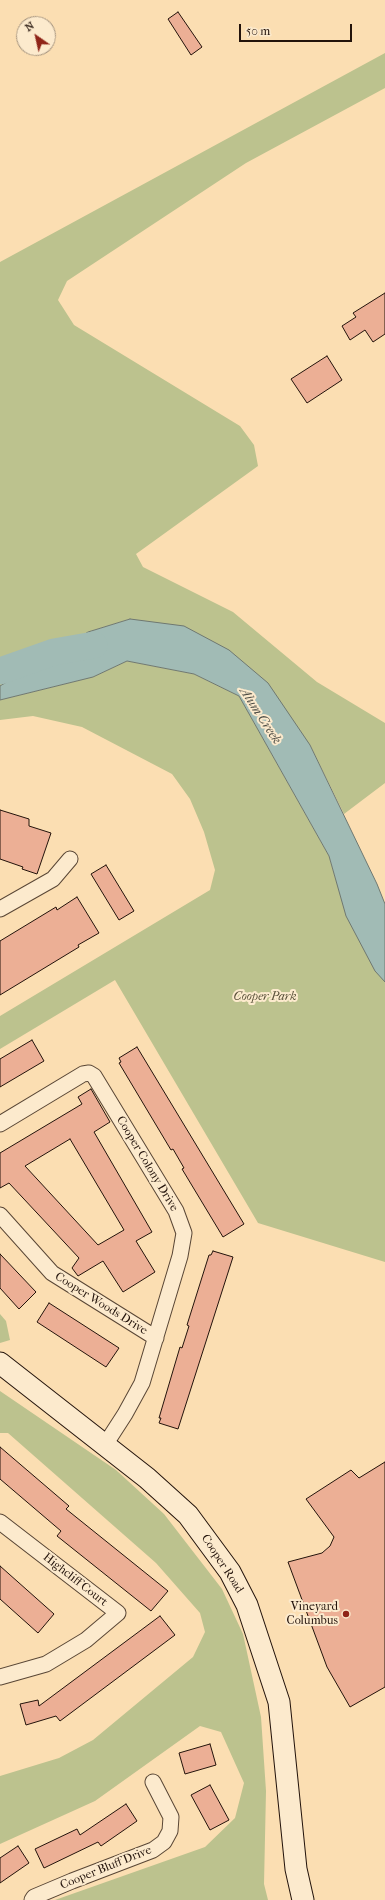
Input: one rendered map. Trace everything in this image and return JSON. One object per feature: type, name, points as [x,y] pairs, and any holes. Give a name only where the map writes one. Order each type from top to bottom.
[{"type":"street","points":[[0,910],[53,879],[70,859]]},
{"type":"street","name":"Cooper Colony Drive","points":[[0,1124],[83,1074],[89,1073],[94,1076],[176,1211],[184,1233],[180,1256],[142,1383],[125,1414],[105,1445]]},
{"type":"street","name":"Cooper Woods Drive","points":[[0,1215],[52,1273],[156,1338]]},
{"type":"street","name":"Cooper Road","points":[[0,1363],[148,1478],[188,1515],[230,1572],[247,1605],[279,1702],[296,1869],[303,1900]]},
{"type":"street","name":"Highcliff Court","points":[[0,1522],[118,1613],[86,1640],[46,1664],[0,1677]]},
{"type":"street","name":"Cooper Bluff Drive","points":[[32,1900],[34,1897],[72,1881],[153,1850],[164,1842],[170,1831],[171,1817],[153,1782]]},
{"type":"green space","points":[[385,53],[385,88],[246,163],[67,281],[58,300],[74,325],[240,426],[254,445],[258,466],[136,554],[143,567],[233,612],[317,682],[385,723],[385,783],[344,814],[310,745],[130,619],[88,632],[0,686],[0,262]]},
{"type":"green space","name":"Cooper Park","points":[[127,661],[194,674],[239,696],[329,856],[335,877],[385,949],[385,1262],[258,1223],[115,980],[0,1049],[0,1016],[210,890],[215,870],[204,832],[190,799],[172,774],[82,727],[33,716],[0,720],[0,700],[93,677]]},
{"type":"green space","points":[[0,1314],[6,1321],[10,1340],[0,1343]]},
{"type":"green space","points":[[0,1391],[116,1470],[164,1514],[222,1589],[243,1634],[261,1717],[266,1791],[264,1884],[268,1900],[55,1900],[205,1847],[235,1818],[244,1783],[221,1732],[200,1726],[95,1801],[0,1844],[0,1776],[59,1758],[93,1740],[193,1657],[205,1632],[200,1613],[156,1563],[8,1433],[0,1433]]},
{"type":"water","points":[[130,619],[184,626],[229,650],[268,683],[310,745],[377,884],[385,904],[385,982],[375,971],[346,916],[329,856],[239,696],[194,674],[127,661],[93,677],[0,700],[0,686],[88,632]]},
{"type":"building","points":[[178,12],[202,47],[191,55],[168,19]]},
{"type":"building","points":[[385,293],[385,334],[373,342],[365,330],[350,340],[342,326],[356,317],[353,313]]},
{"type":"building","points":[[327,356],[342,380],[307,403],[291,379]]},
{"type":"building","points":[[0,810],[29,819],[29,826],[51,833],[37,874],[22,869],[23,867],[0,859]]},
{"type":"building","points":[[106,865],[134,911],[119,920],[91,874]]},
{"type":"building","points":[[77,897],[99,933],[78,945],[79,947],[0,995],[0,941],[56,907],[57,910]]},
{"type":"building","points":[[32,1040],[44,1061],[0,1087],[0,1059]]},
{"type":"building","points":[[137,1047],[244,1224],[223,1237],[182,1169],[184,1168],[173,1149],[171,1150],[119,1063],[121,1062],[119,1058]]},
{"type":"building","points":[[91,1089],[110,1122],[94,1132],[152,1232],[136,1241],[155,1272],[123,1292],[103,1261],[78,1276],[72,1268],[79,1258],[9,1183],[0,1188],[0,1153],[82,1104],[78,1097]],"holes":[[[70,1139],[124,1230],[98,1245],[25,1166]]]},
{"type":"building","points":[[213,1251],[233,1257],[178,1429],[159,1423],[161,1418],[159,1418],[180,1347],[182,1348],[189,1326],[187,1325],[209,1255],[211,1255]]},
{"type":"building","points":[[0,1254],[36,1292],[19,1309],[0,1288]]},
{"type":"building","points":[[49,1303],[119,1348],[106,1367],[37,1322]]},
{"type":"building","points":[[0,1447],[69,1506],[66,1509],[168,1591],[151,1611],[57,1536],[61,1531],[0,1479]]},
{"type":"building","name":"Vineyard Columbus","points":[[385,1462],[385,1687],[350,1707],[327,1667],[288,1562],[322,1553],[330,1546],[334,1537],[306,1499],[351,1470],[359,1478]]},
{"type":"building","points":[[0,1566],[54,1614],[38,1633],[0,1599]]},
{"type":"building","points":[[160,1616],[175,1635],[60,1721],[56,1716],[26,1725],[20,1704],[38,1700],[39,1706]]},
{"type":"building","points":[[210,1744],[216,1765],[185,1774],[179,1753]]},
{"type":"building","points":[[210,1785],[229,1820],[210,1830],[191,1795]]},
{"type":"building","points":[[126,1804],[137,1821],[101,1846],[98,1842],[44,1868],[35,1849],[77,1829],[80,1835]]},
{"type":"building","points":[[18,1846],[29,1863],[0,1883],[0,1858]]},
{"type":"waterway","name":"Alum Creek","points":[[0,671],[54,652],[94,645]]},
{"type":"place","name":"Vineyard Columbus","points":[[346,1614]]}]
